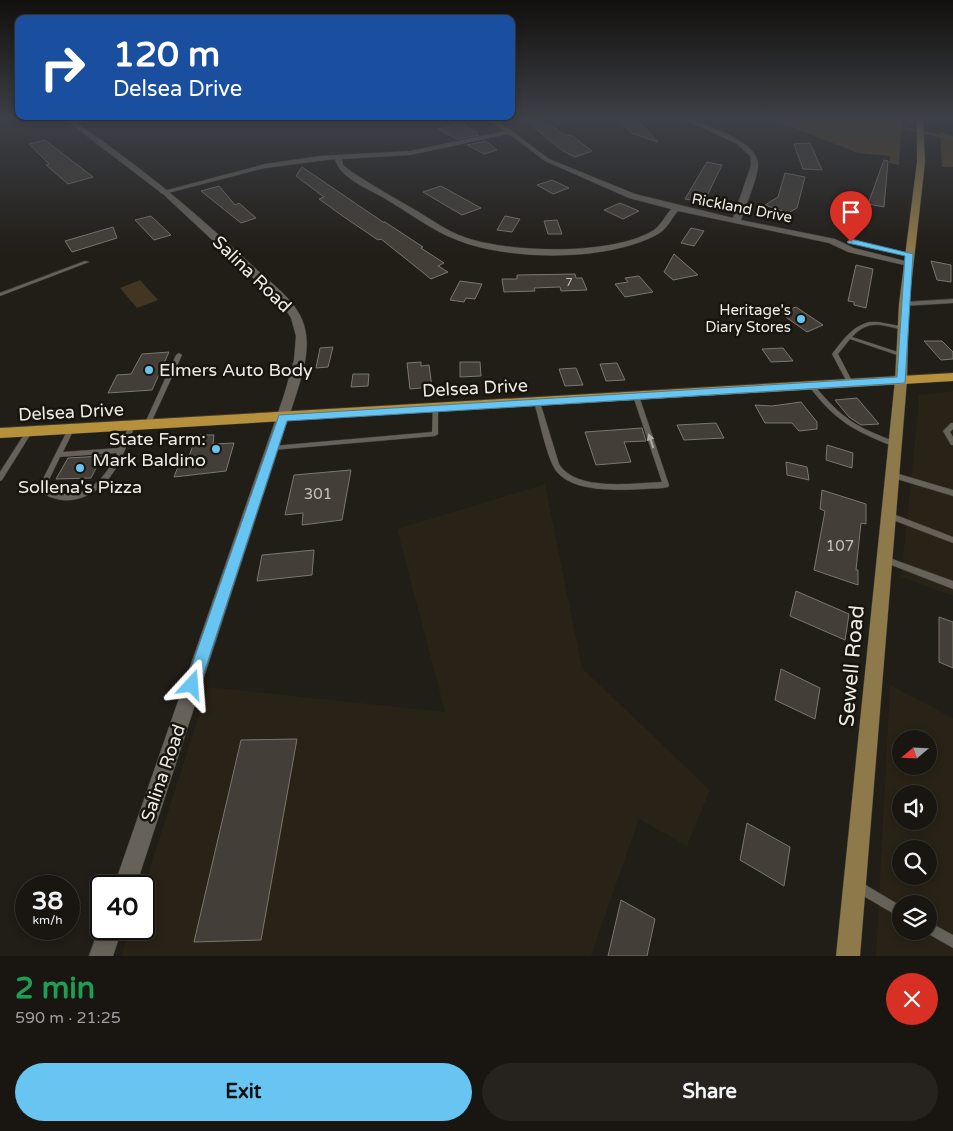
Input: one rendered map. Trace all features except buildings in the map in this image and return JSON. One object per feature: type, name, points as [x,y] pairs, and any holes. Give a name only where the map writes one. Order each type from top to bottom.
[{"type":"main road","name":"Sewell Road","points":[[848,956],[901,380],[904,304],[921,165]]},
{"type":"main road","name":"Delsea Drive","points":[[0,433],[953,377]]},
{"type":"street","name":"Salina Road","points":[[129,875],[283,417],[300,348],[301,335],[294,315],[242,261],[132,165]]},
{"type":"street","points":[[164,192],[248,169],[274,165]]},
{"type":"street","points":[[340,165],[348,174],[444,230],[470,242],[498,248],[588,250],[623,245],[645,238],[658,230],[675,209]]},
{"type":"street","name":"Rickland Drive","points":[[557,165],[618,190],[675,209],[832,241],[851,250],[909,258]]},
{"type":"street","points":[[736,221],[755,165]]},
{"type":"street","points":[[101,956],[106,940]]},
{"type":"lane","points":[[0,295],[87,262]]},
{"type":"lane","points":[[904,304],[953,301]]},
{"type":"lane","points":[[850,384],[835,354],[848,337],[864,323],[876,322],[904,328]]},
{"type":"lane","points":[[848,337],[902,355]]},
{"type":"lane","points":[[147,425],[179,355]]},
{"type":"lane","points":[[812,386],[828,406],[849,425],[862,433],[895,444]]},
{"type":"lane","points":[[537,402],[558,469],[572,479],[585,485],[666,485],[636,396]]},
{"type":"lane","points":[[273,448],[434,434],[435,408]]},
{"type":"lane","points":[[953,425],[946,431],[953,443]]},
{"type":"lane","points":[[71,429],[41,489],[56,498],[67,499],[86,494],[107,477],[132,426]]},
{"type":"lane","points":[[0,478],[29,432]]},
{"type":"lane","points":[[58,455],[121,450]]},
{"type":"lane","points":[[892,475],[953,493]]},
{"type":"lane","points":[[888,515],[953,540]]},
{"type":"lane","points":[[884,558],[953,585]]},
{"type":"lane","points":[[854,884],[892,907]]},
{"type":"lane","points":[[937,933],[953,942]]},
{"type":"shaded area","points":[[942,165],[953,165],[953,167],[942,167]]},
{"type":"shaded area","points":[[140,280],[158,300],[137,308],[120,288]]},
{"type":"shaded area","points":[[953,391],[953,596],[901,577],[919,402],[918,395]]},
{"type":"shaded area","points":[[545,484],[582,668],[710,790],[687,846],[639,819],[591,956],[121,956],[126,940],[155,940],[155,875],[148,875],[208,687],[445,712],[397,529]]},
{"type":"shaded area","points":[[890,685],[953,718],[953,956],[876,956]]},
{"type":"place","name":"Heritage's Diary Stores","points":[[801,319]]},
{"type":"place","name":"Elmers Auto Body","points":[[149,370]]},
{"type":"place","name":"State Farm: Mark Baldino","points":[[216,449]]},
{"type":"place","name":"Sollena's Pizza","points":[[80,468]]},
{"type":"route","points":[[192,685],[283,417],[901,380],[904,304],[909,254],[851,242]]}]
